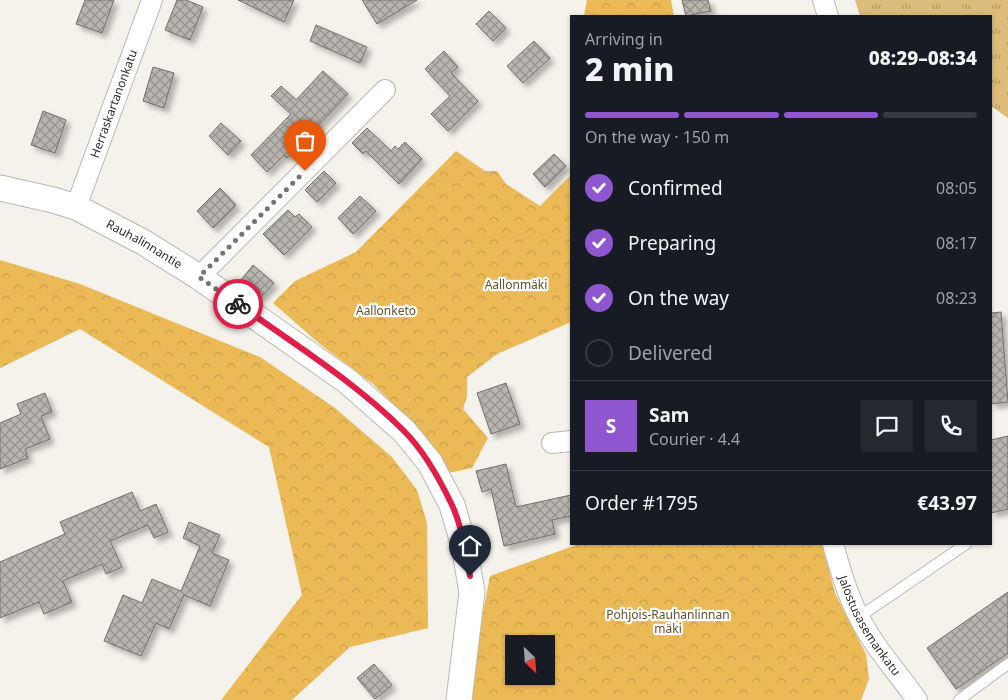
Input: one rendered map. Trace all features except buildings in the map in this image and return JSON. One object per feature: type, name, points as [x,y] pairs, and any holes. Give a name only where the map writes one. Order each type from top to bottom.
[{"type":"street","name":"Herraskartanonkatu","points":[[76,207],[152,0]]},
{"type":"street","points":[[823,0],[828,15]]},
{"type":"street","points":[[199,277],[384,90]]},
{"type":"street","name":"Rauhalinnantie","points":[[0,188],[76,207],[143,242],[199,277],[347,381],[404,431],[430,464],[452,504],[464,546],[472,592],[459,700]]},
{"type":"street","name":"Jalostusasemankatu","points":[[833,545],[845,585],[859,617],[868,633],[917,700]]},
{"type":"lane","points":[[859,617],[965,545]]},
{"type":"lane","points":[[959,700],[1008,664]]},
{"type":"green space","points":[[587,0],[671,0],[674,15],[584,15]]},
{"type":"green space","points":[[855,0],[1008,0],[1008,118],[992,107],[992,15],[860,15]]},
{"type":"green space","name":"Aallonketo","points":[[456,151],[485,171],[497,171],[506,184],[540,206],[570,176],[570,322],[497,354],[467,377],[467,396],[463,409],[488,438],[472,468],[448,473],[412,423],[373,384],[321,345],[273,303],[295,281],[356,252]]},
{"type":"green space","points":[[0,260],[80,284],[260,357],[335,408],[392,457],[417,490],[427,523],[428,628],[350,647],[292,700],[221,700],[302,595],[269,447],[80,329],[0,368]]},
{"type":"green space","name":"Pohjois-Rauhanlinnan mäki","points":[[576,545],[822,545],[835,593],[866,654],[869,679],[861,700],[466,700],[490,576]]},
{"type":"way so far","points":[[238,304],[199,277],[305,171]]},
{"type":"route","points":[[238,304],[347,381],[404,431],[430,464],[452,504],[470,576]]},
{"type":"park label","name":"Aallonmäki","points":[[516,285]]}]
